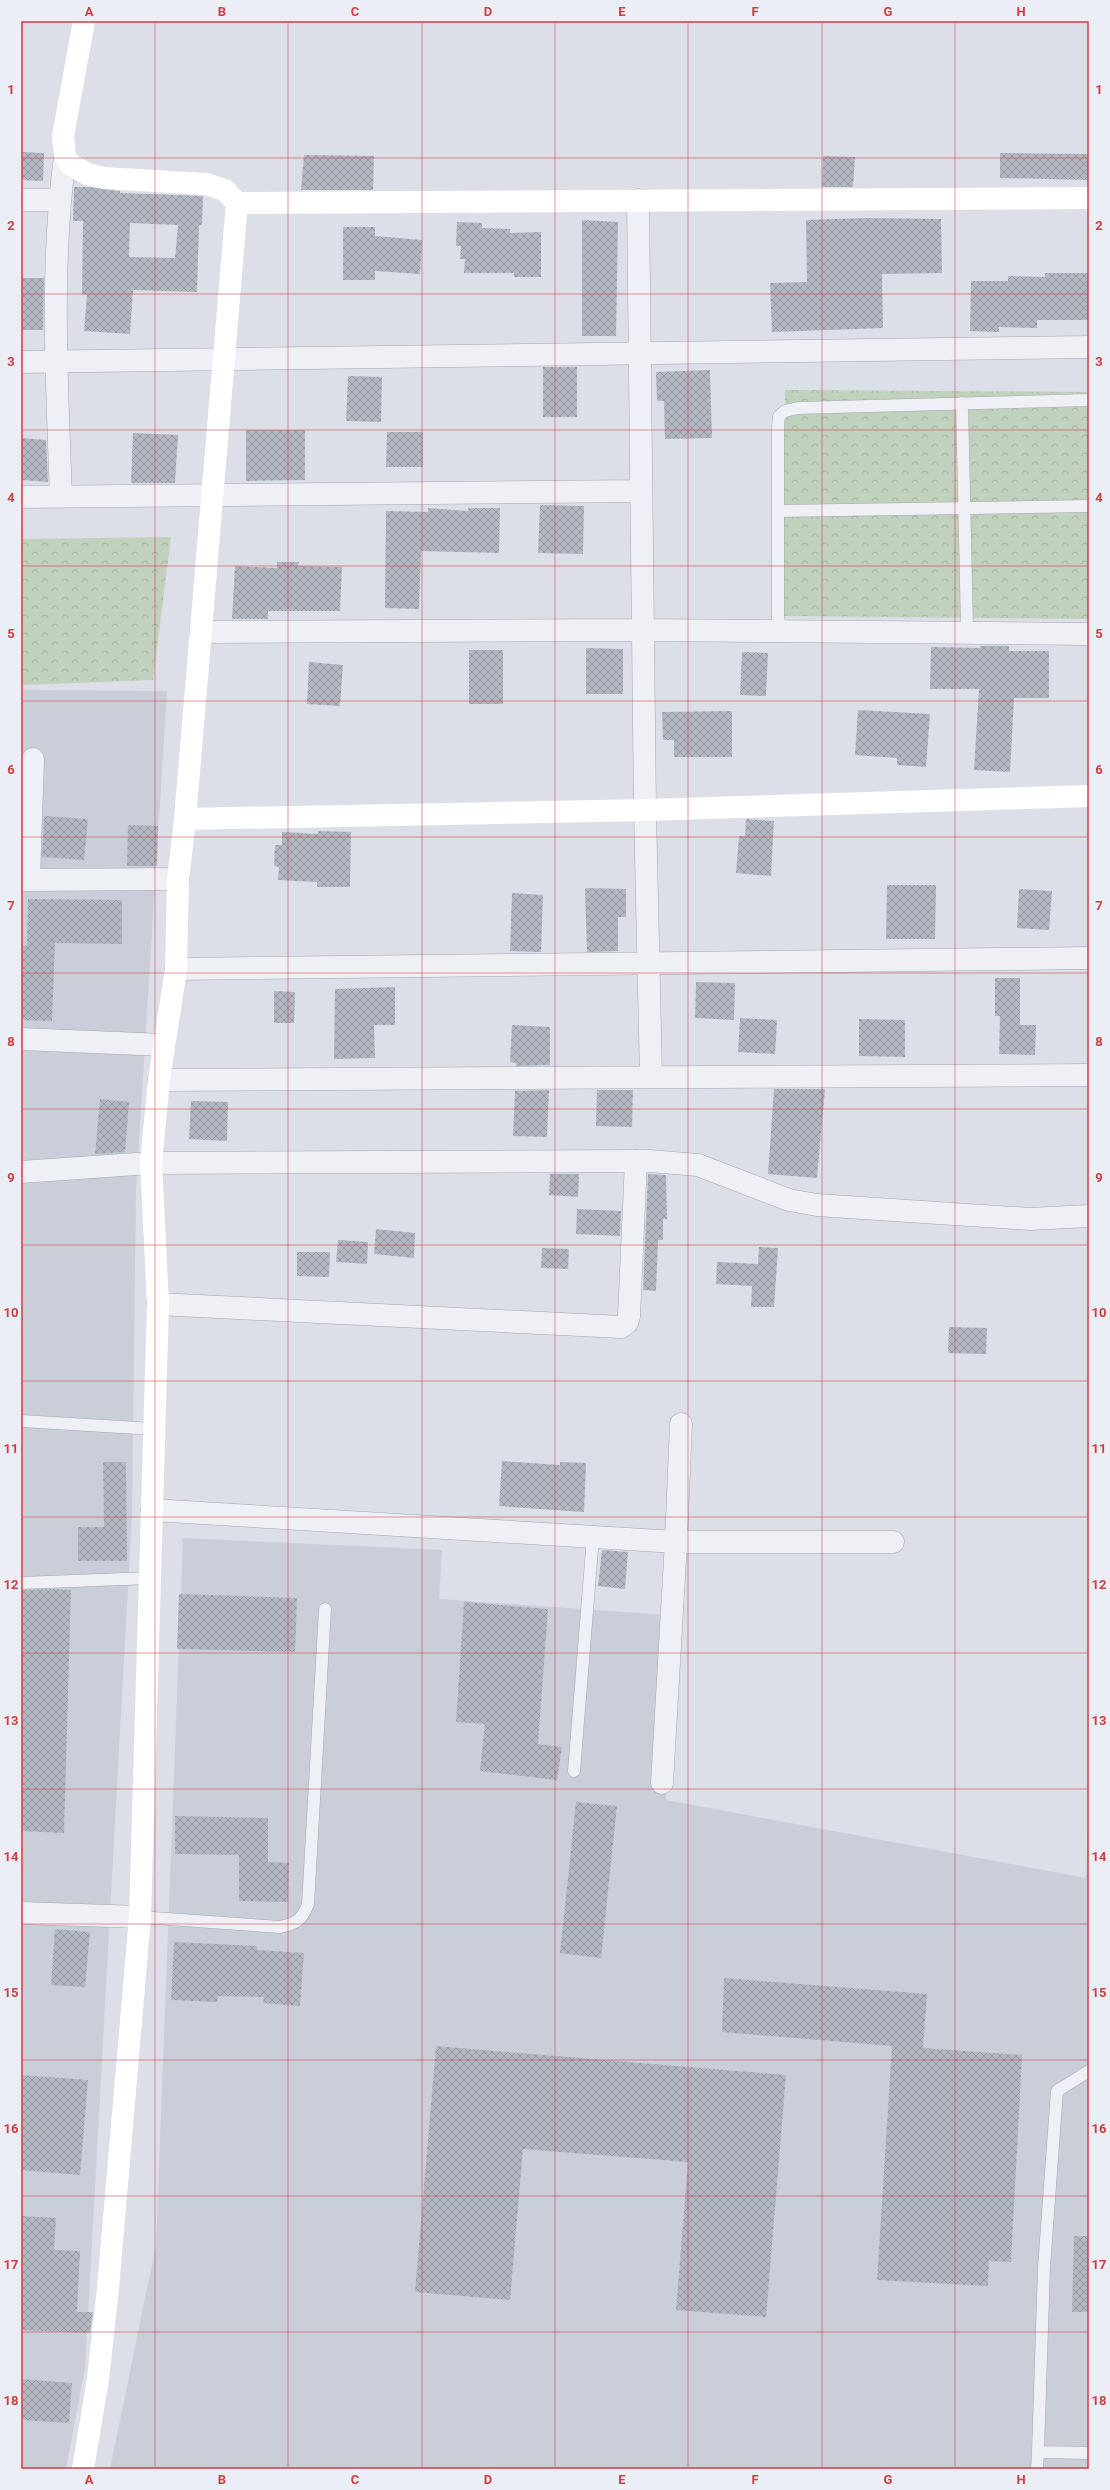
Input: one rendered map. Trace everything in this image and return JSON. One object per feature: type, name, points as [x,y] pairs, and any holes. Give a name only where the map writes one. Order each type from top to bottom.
[{"type":"street","points":[[61,497],[56,361],[60,200],[65,156],[63,136],[84,21]]},
{"type":"street","points":[[65,156],[70,164],[87,174],[104,178],[206,184],[225,190],[237,203],[186,819],[178,879],[176,969],[159,1080],[151,1163],[158,1304],[140,1917],[108,2288],[98,2379],[83,2469]]},
{"type":"street","points":[[237,203],[1089,198]]},
{"type":"street","points":[[21,200],[60,200]]},
{"type":"street","points":[[638,200],[647,963],[651,1077]]},
{"type":"street","points":[[21,362],[1089,347]]},
{"type":"street","points":[[21,497],[641,491]]},
{"type":"street","points":[[201,632],[643,630],[1089,634]]},
{"type":"street","points":[[33,759],[25,880],[178,879]]},
{"type":"street","points":[[186,819],[645,810],[1089,796]]},
{"type":"street","points":[[176,969],[1089,958]]},
{"type":"street","points":[[21,1039],[164,1045]]},
{"type":"street","points":[[159,1080],[1089,1075]]},
{"type":"street","points":[[158,1304],[621,1327],[627,1323],[629,1316],[636,1161]]},
{"type":"street","points":[[21,1172],[151,1163],[636,1161],[698,1165],[789,1200],[817,1205],[1030,1219],[1089,1216]]},
{"type":"street","points":[[662,1783],[676,1542],[681,1424]]},
{"type":"street","points":[[152,1510],[676,1542],[893,1542]]},
{"type":"street","points":[[21,1913],[140,1917]]},
{"type":"lane","points":[[1089,400],[798,408],[784,411],[778,416],[778,618],[780,625],[783,628],[1089,627]]},
{"type":"lane","points":[[962,403],[967,628]]},
{"type":"lane","points":[[778,511],[1089,506]]},
{"type":"lane","points":[[21,1421],[154,1429]]},
{"type":"lane","points":[[574,1771],[593,1537]]},
{"type":"lane","points":[[21,1582],[150,1578]]},
{"type":"lane","points":[[140,1917],[280,1926],[294,1924],[304,1916],[308,1904],[325,1609]]},
{"type":"lane","points":[[1037,2469],[1044,2267],[1058,2092],[1089,2071]]},
{"type":"lane","points":[[1038,2452],[1089,2453]]},
{"type":"shaded area","points":[[21,690],[167,691],[136,1190],[132,1514],[85,2369],[66,2469],[21,2469]]},
{"type":"shaded area","points":[[183,1538],[442,1550],[439,1599],[666,1615],[666,1800],[1086,1878],[1089,1794],[1089,2469],[110,2469],[156,2245]]},
{"type":"green space","points":[[785,390],[1089,392],[1089,619],[782,616]]},
{"type":"green space","points":[[171,537],[153,680],[21,685],[21,539]]},
{"type":"building","points":[[21,152],[44,153],[43,181],[21,180]]},
{"type":"building","points":[[1000,153],[1089,154],[1089,180],[1000,178]]},
{"type":"building","points":[[304,155],[374,156],[373,190],[301,190]]},
{"type":"building","points":[[823,156],[855,157],[853,187],[822,187]]},
{"type":"building","points":[[74,187],[89,187],[120,191],[120,193],[203,196],[202,225],[199,225],[197,292],[133,290],[130,334],[84,331],[87,295],[82,294],[83,221],[73,221]],"holes":[[[130,223],[178,225],[175,258],[129,257]]]},
{"type":"building","points":[[867,218],[941,219],[942,273],[882,274],[883,328],[772,332],[770,283],[807,282],[806,220]]},
{"type":"building","points":[[582,220],[618,222],[616,336],[582,336]]},
{"type":"building","points":[[457,222],[482,223],[482,228],[510,229],[510,233],[541,232],[541,277],[514,277],[514,273],[464,273],[465,259],[460,259],[461,246],[456,246]]},
{"type":"building","points":[[343,227],[375,227],[375,236],[422,240],[420,274],[375,271],[375,280],[343,280]]},
{"type":"building","points":[[1045,273],[1089,273],[1089,320],[1037,320],[1037,328],[999,327],[999,332],[970,331],[971,281],[1008,281],[1008,276],[1045,277]]},
{"type":"building","points":[[21,278],[44,278],[43,330],[21,330]]},
{"type":"building","points":[[543,367],[577,367],[577,417],[543,417]]},
{"type":"building","points":[[710,370],[712,438],[665,439],[664,401],[657,401],[656,372]]},
{"type":"building","points":[[348,376],[382,377],[381,422],[346,421]]},
{"type":"building","points":[[246,430],[305,430],[305,480],[246,481]]},
{"type":"building","points":[[387,432],[423,432],[423,467],[386,467]]},
{"type":"building","points":[[133,433],[178,435],[175,483],[131,483]]},
{"type":"building","points":[[21,438],[46,440],[48,482],[21,480]]},
{"type":"building","points":[[540,505],[584,506],[583,554],[538,553]]},
{"type":"building","points":[[428,508],[468,511],[468,508],[500,508],[499,553],[421,551],[419,609],[385,608],[386,511],[428,512]]},
{"type":"building","points":[[277,562],[299,562],[298,566],[342,567],[340,611],[268,611],[268,619],[232,619],[235,566],[277,568]]},
{"type":"building","points":[[980,646],[1009,646],[1009,651],[1049,651],[1049,698],[1014,698],[1010,772],[974,770],[979,689],[930,689],[931,647],[980,648]]},
{"type":"building","points":[[586,648],[623,649],[623,694],[586,694]]},
{"type":"building","points":[[469,650],[503,650],[503,704],[469,704]]},
{"type":"building","points":[[742,652],[768,653],[766,696],[740,695]]},
{"type":"building","points":[[309,662],[343,665],[340,706],[307,704]]},
{"type":"building","points":[[858,710],[930,714],[926,767],[897,765],[897,758],[855,755]]},
{"type":"building","points":[[732,711],[732,757],[674,757],[674,740],[663,740],[662,712]]},
{"type":"building","points":[[44,816],[88,819],[84,860],[42,857]]},
{"type":"building","points":[[746,819],[774,821],[771,876],[736,873],[739,836],[745,836]]},
{"type":"building","points":[[128,825],[158,826],[157,866],[127,866]]},
{"type":"building","points":[[318,831],[351,832],[350,887],[317,887],[317,882],[278,880],[279,867],[274,866],[275,845],[282,845],[282,832],[318,834]]},
{"type":"building","points":[[887,885],[936,885],[935,939],[886,939]]},
{"type":"building","points":[[585,888],[626,889],[626,917],[618,917],[618,951],[587,952]]},
{"type":"building","points":[[1019,889],[1052,891],[1049,930],[1017,928]]},
{"type":"building","points":[[512,893],[543,895],[541,952],[510,951]]},
{"type":"building","points":[[28,899],[122,900],[122,944],[55,943],[52,1021],[21,1020],[21,945],[27,946]]},
{"type":"building","points":[[995,978],[1020,978],[1020,1025],[1036,1025],[1035,1055],[999,1054],[1000,1016],[995,1016]]},
{"type":"building","points":[[696,982],[735,983],[734,1020],[695,1018]]},
{"type":"building","points":[[395,987],[395,1025],[374,1025],[375,1058],[334,1059],[335,989]]},
{"type":"building","points":[[274,991],[295,992],[294,1023],[274,1023]]},
{"type":"building","points":[[740,1018],[777,1020],[775,1054],[738,1052]]},
{"type":"building","points":[[859,1019],[905,1020],[905,1057],[859,1056]]},
{"type":"building","points":[[512,1025],[550,1027],[550,1065],[516,1066],[516,1063],[510,1062]]},
{"type":"building","points":[[774,1089],[825,1089],[817,1178],[768,1174]]},
{"type":"building","points":[[549,1090],[547,1137],[513,1136],[515,1091]]},
{"type":"building","points":[[597,1090],[633,1090],[632,1127],[596,1126]]},
{"type":"building","points":[[100,1099],[129,1102],[125,1152],[95,1154]]},
{"type":"building","points":[[191,1101],[228,1102],[227,1141],[189,1139]]},
{"type":"building","points":[[550,1174],[579,1174],[578,1197],[549,1195]]},
{"type":"building","points":[[648,1174],[666,1175],[667,1219],[663,1219],[663,1240],[658,1240],[656,1291],[643,1290]]},
{"type":"building","points":[[577,1209],[621,1211],[620,1236],[576,1234]]},
{"type":"building","points":[[376,1229],[415,1233],[414,1258],[374,1254]]},
{"type":"building","points":[[338,1240],[368,1242],[367,1264],[336,1262]]},
{"type":"building","points":[[759,1247],[778,1248],[774,1307],[751,1307],[752,1286],[716,1284],[717,1262],[758,1264]]},
{"type":"building","points":[[542,1248],[569,1249],[568,1269],[541,1268]]},
{"type":"building","points":[[297,1252],[330,1252],[329,1277],[297,1276]]},
{"type":"building","points":[[949,1327],[987,1328],[986,1354],[948,1353]]},
{"type":"building","points":[[502,1461],[560,1465],[560,1462],[586,1463],[584,1512],[499,1506]]},
{"type":"building","points":[[103,1462],[126,1462],[127,1561],[78,1561],[78,1527],[104,1527]]},
{"type":"building","points":[[602,1550],[628,1552],[625,1589],[598,1586]]},
{"type":"building","points":[[21,1590],[71,1590],[64,1833],[21,1831]]},
{"type":"building","points":[[179,1594],[297,1598],[295,1652],[177,1649]]},
{"type":"building","points":[[464,1602],[548,1609],[538,1744],[562,1747],[557,1780],[480,1771],[485,1724],[456,1722]]},
{"type":"building","points":[[576,1802],[617,1806],[601,1958],[560,1953]]},
{"type":"building","points":[[175,1816],[268,1818],[268,1862],[289,1863],[288,1902],[239,1901],[239,1855],[175,1854]]},
{"type":"building","points":[[55,1929],[90,1932],[85,1987],[51,1985]]},
{"type":"building","points":[[174,1942],[257,1946],[257,1950],[304,1953],[300,2006],[263,2003],[264,1997],[218,1996],[217,2002],[171,2000]]},
{"type":"building","points":[[724,1978],[927,1994],[923,2048],[1022,2055],[1011,2262],[989,2261],[988,2286],[877,2280],[892,2046],[722,2032]]},
{"type":"building","points":[[436,2046],[786,2075],[766,2317],[676,2310],[688,2162],[523,2149],[510,2300],[415,2292]]},
{"type":"building","points":[[21,2075],[88,2080],[80,2175],[21,2170]]},
{"type":"building","points":[[22,2216],[56,2218],[54,2250],[80,2251],[77,2312],[93,2312],[90,2333],[21,2330]]},
{"type":"building","points":[[1074,2236],[1089,2236],[1089,2312],[1072,2312]]},
{"type":"building","points":[[21,2379],[72,2383],[69,2423],[21,2420]]}]
